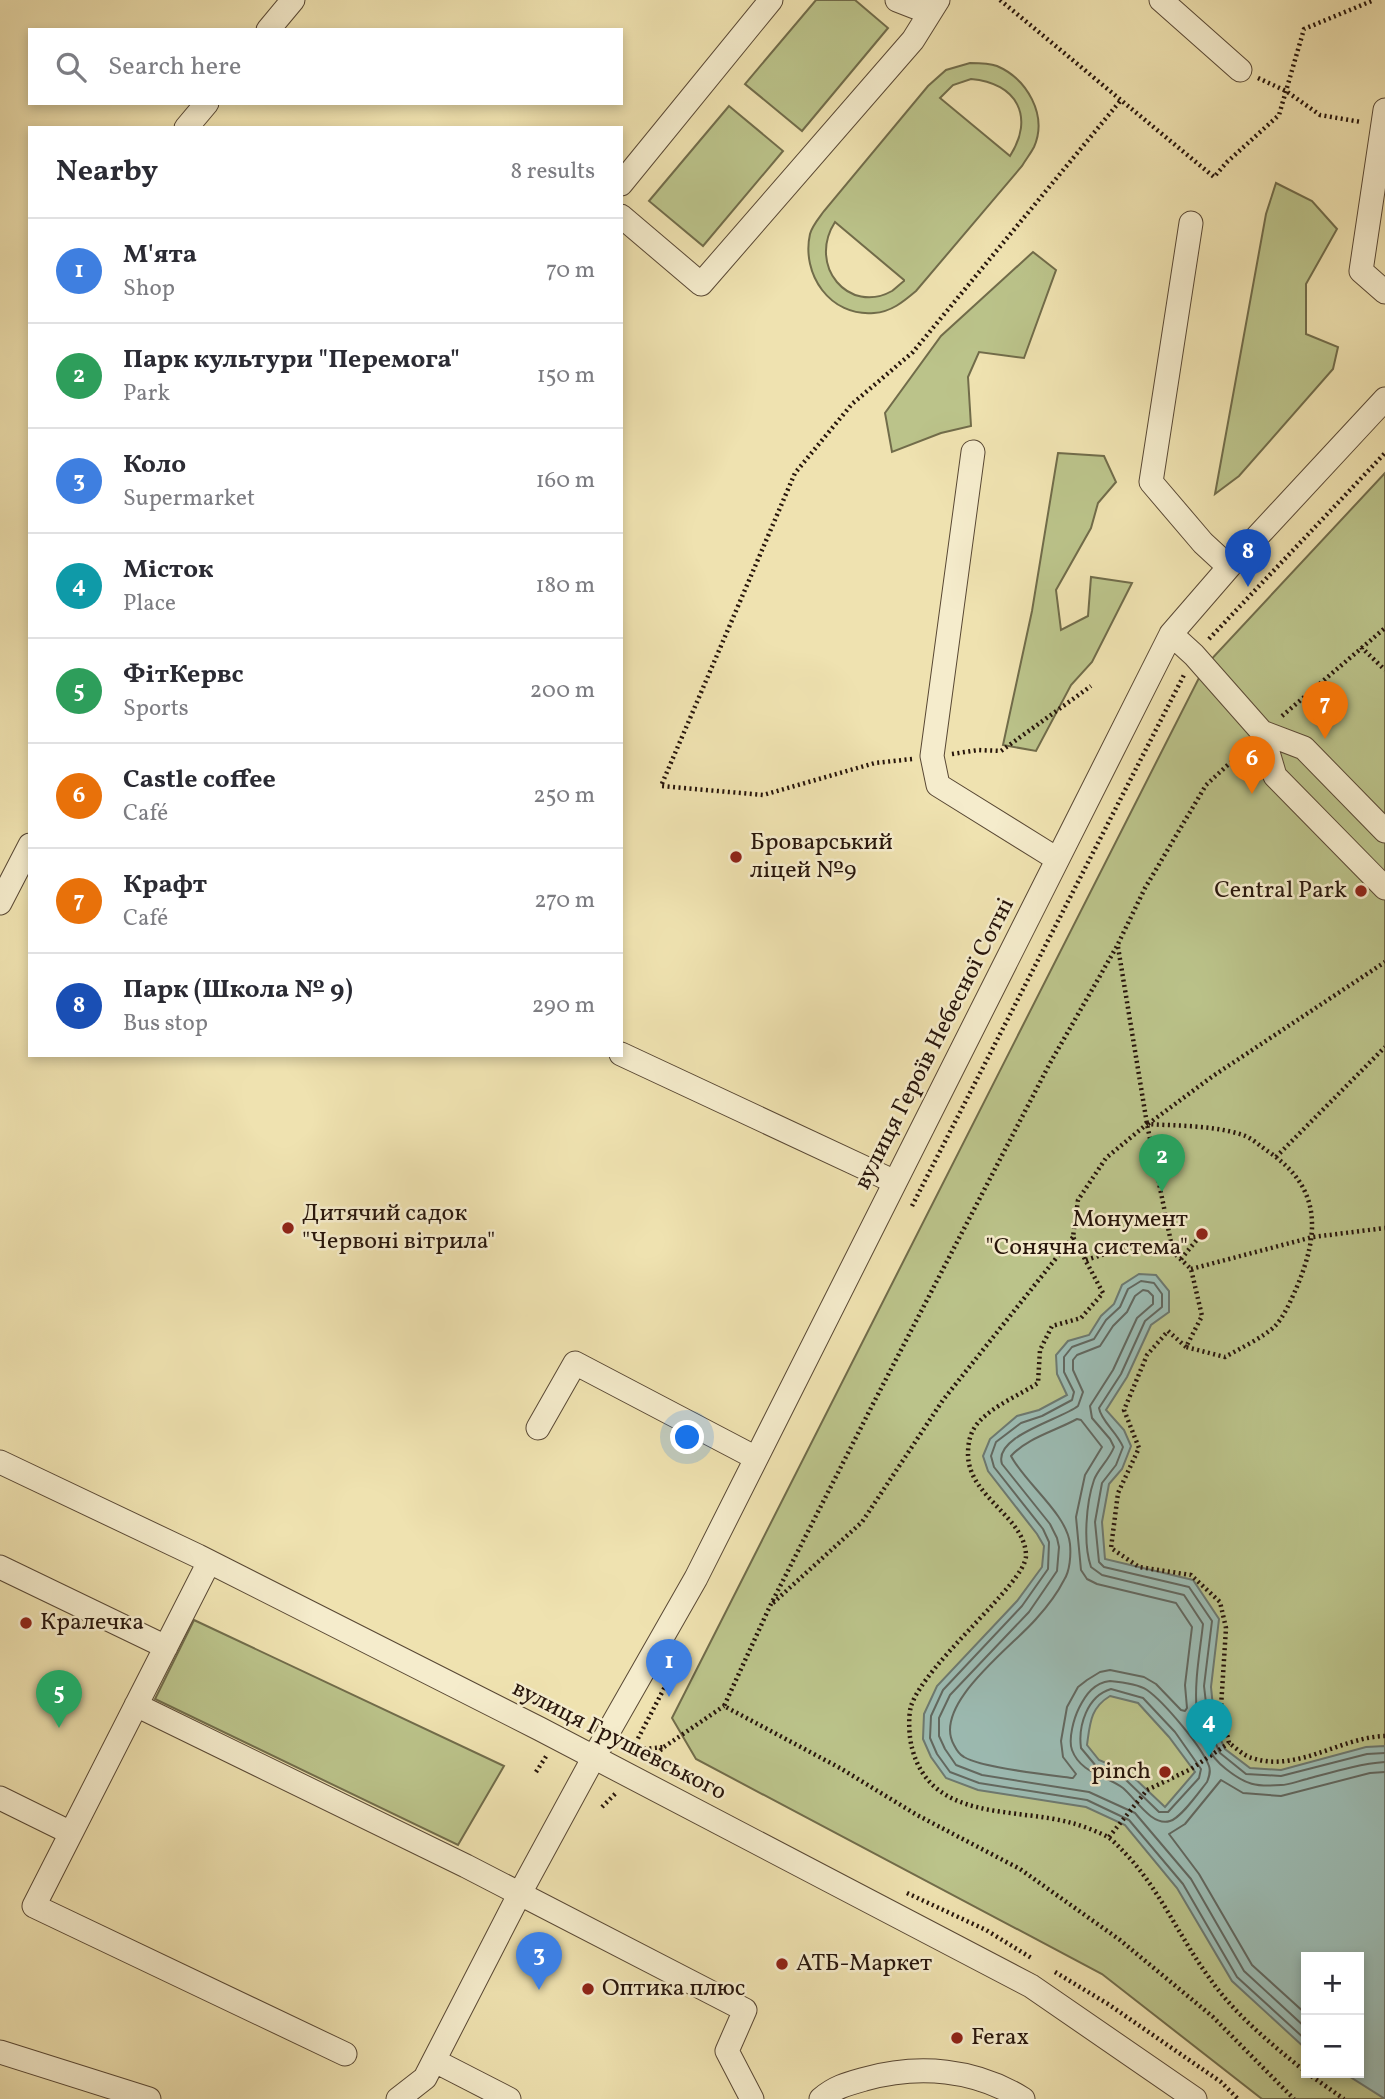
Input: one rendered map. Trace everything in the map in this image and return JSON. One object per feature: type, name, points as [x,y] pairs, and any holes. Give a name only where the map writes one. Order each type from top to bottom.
[{"type":"street","points":[[270,28],[293,0]]},
{"type":"street","points":[[623,182],[771,0]]},
{"type":"street","points":[[897,0],[915,8],[928,0]]},
{"type":"street","points":[[623,218],[701,284],[914,40],[937,0]]},
{"type":"street","points":[[1161,0],[1240,70]]},
{"type":"street","points":[[188,126],[205,105]]},
{"type":"street","points":[[1384,117],[1360,271],[1385,292]]},
{"type":"street","points":[[1191,223],[1151,482],[1203,543],[1229,567]]},
{"type":"street","name":"вулиця Героїв Небесної Сотні","points":[[427,2079],[519,1895],[696,1578],[1171,634],[1229,567],[1385,399]]},
{"type":"street","points":[[973,452],[932,756],[938,785],[1057,859]]},
{"type":"street","points":[[1171,634],[1194,655],[1262,732],[1275,776],[1385,888]]},
{"type":"street","points":[[1262,732],[1304,748],[1385,831]]},
{"type":"street","points":[[0,903],[28,849]]},
{"type":"street","points":[[623,1055],[895,1182]]},
{"type":"street","points":[[538,1428],[575,1363],[756,1458]]},
{"type":"street","name":"вулиця Грушевського","points":[[0,1462],[209,1562],[594,1757],[1031,1986],[1195,2099]]},
{"type":"street","points":[[209,1562],[34,1906],[345,2054]]},
{"type":"street","points":[[0,1567],[166,1647]]},
{"type":"street","points":[[136,1705],[466,1866],[745,2010],[727,2051],[752,2099]]},
{"type":"street","points":[[0,1798],[71,1833]]},
{"type":"street","points":[[0,2052],[149,2099]]},
{"type":"street","points":[[832,2095],[895,2071],[950,2072],[1003,2087],[1023,2099]]},
{"type":"street","points":[[398,2099],[427,2079],[509,2099]]},
{"type":"path","points":[[1000,0],[1214,177],[1279,115],[1304,29],[1374,0]]},
{"type":"path","points":[[1240,70],[1286,91],[1320,115],[1384,117]]},
{"type":"path","points":[[1091,686],[1001,751],[978,750],[875,763],[763,795],[661,786],[795,474],[852,404],[913,352],[1121,100]]},
{"type":"path","points":[[907,1215],[1194,655],[1385,453]]},
{"type":"path","points":[[602,1807],[664,1747],[724,1706],[770,1606],[1049,1065],[1117,946],[1145,888],[1206,785],[1262,732],[1385,628]]},
{"type":"path","points":[[1361,647],[1385,670]]},
{"type":"path","points":[[1117,946],[1147,1124],[1173,1252]]},
{"type":"path","points":[[770,1606],[862,1522],[943,1400],[1073,1237],[1078,1200],[1106,1158],[1213,1076],[1385,962]]},
{"type":"path","points":[[1276,1157],[1385,1048]]},
{"type":"path","points":[[1147,1124],[1202,1127],[1244,1135],[1276,1157],[1300,1180],[1312,1214],[1313,1237],[1292,1298],[1275,1326],[1225,1357],[1186,1347],[1168,1331],[1147,1355],[1124,1410],[1139,1448],[1118,1493],[1111,1548],[1139,1567],[1191,1575],[1220,1602],[1226,1628],[1221,1707],[1229,1743],[1251,1758],[1284,1761],[1326,1752],[1370,1736],[1385,1736]]},
{"type":"path","points":[[1191,1269],[1313,1237],[1385,1228]]},
{"type":"path","points":[[1181,1259],[1200,1236]]},
{"type":"path","points":[[1073,1237],[1103,1293],[1081,1318],[1052,1326],[1040,1350],[1038,1382],[993,1410],[977,1425],[968,1441],[968,1460],[973,1479],[1016,1530],[1026,1547],[1026,1563],[1014,1580],[939,1661],[922,1686],[911,1707],[910,1741],[916,1766],[937,1791],[970,1806],[1072,1823],[1109,1837],[1135,1863],[1161,1899],[1207,1976],[1232,2007],[1301,2067]]},
{"type":"path","points":[[1086,1260],[1130,1246],[1173,1252],[1191,1269],[1202,1315],[1186,1347]]},
{"type":"path","points":[[658,1765],[632,1750],[683,1651]]},
{"type":"path","points":[[724,1706],[840,1768],[917,1815],[1031,1877],[1120,1940],[1213,2017],[1294,2099]]},
{"type":"path","points":[[1109,1837],[1147,1790],[1191,1769],[1229,1743]]},
{"type":"path","points":[[901,1890],[986,1930],[1041,1964]]},
{"type":"path","points":[[1052,1971],[1131,2020],[1221,2082],[1238,2099]]},
{"type":"path","points":[[1315,2078],[1344,2099]]},
{"type":"green space","points":[[816,0],[855,0],[888,28],[802,131],[745,84]]},
{"type":"green space","points":[[970,63],[997,66],[1008,72],[1026,89],[1032,99],[1038,123],[1034,147],[1022,166],[916,291],[886,311],[858,312],[844,308],[822,290],[815,278],[808,249],[811,231],[824,211],[928,86],[946,70]],"holes":[[[971,79],[1000,87],[1017,104],[1021,128],[1010,156],[940,98],[953,85]],[[835,222],[904,280],[904,281],[892,291],[876,297],[861,297],[837,282],[829,269],[826,255],[828,239]]]},
{"type":"green space","points":[[729,106],[783,151],[703,246],[649,201]]},
{"type":"green space","points":[[1276,183],[1312,201],[1337,229],[1306,284],[1306,334],[1338,347],[1333,369],[1239,476],[1215,494],[1266,214]]},
{"type":"green space","points":[[1033,252],[1056,270],[1024,358],[979,352],[968,377],[971,426],[941,433],[892,452],[885,413],[941,336]]},
{"type":"green space","points":[[1058,453],[1104,456],[1116,482],[1098,503],[1091,528],[1056,590],[1061,630],[1088,616],[1091,577],[1132,583],[1092,662],[1071,685],[1036,751],[1003,745],[1032,611]]},
{"type":"green space","points":[[1385,473],[1385,2099],[1262,2099],[1102,1974],[696,1759],[672,1718],[1205,666]]},
{"type":"green space","points":[[194,1620],[504,1766],[458,1845],[155,1699]]},
{"type":"water","points":[[1139,1274],[1156,1275],[1169,1291],[1169,1312],[1151,1325],[1127,1377],[1106,1410],[1124,1430],[1131,1446],[1122,1469],[1109,1484],[1102,1522],[1105,1559],[1193,1580],[1219,1619],[1211,1687],[1215,1727],[1225,1749],[1250,1768],[1281,1770],[1366,1747],[1385,1746],[1385,2099],[1352,2078],[1364,2078],[1364,1952],[1301,1952],[1301,2044],[1232,1981],[1177,1888],[1125,1825],[1086,1807],[978,1790],[946,1778],[931,1757],[923,1739],[924,1714],[937,1686],[1017,1601],[1042,1567],[1044,1546],[988,1471],[983,1456],[990,1439],[1017,1416],[1039,1410],[1067,1395],[1057,1374],[1056,1355],[1068,1341],[1089,1335],[1101,1316],[1114,1304],[1122,1285]],"holes":[[[1110,1696],[1138,1703],[1169,1737],[1195,1772],[1165,1807],[1129,1773],[1099,1760],[1087,1745],[1092,1717],[1098,1706]]]},
{"type":"place","name":"Парк (Школа № 9)","points":[[1248,587]]},
{"type":"place","name":"Крафт","points":[[1325,739]]},
{"type":"place","name":"Castle coffee","points":[[1252,794]]},
{"type":"place","name":"Броварський ліцей №9","points":[[736,857]]},
{"type":"place","name":"Central Park","points":[[1361,891]]},
{"type":"place","name":"Парк культури \"Перемога\"","points":[[1162,1192]]},
{"type":"place","name":"Дитячий садок \"Червоні вітрила\"","points":[[288,1228]]},
{"type":"place","name":"Монумент \"Сонячна система\"","points":[[1202,1234]]},
{"type":"place","name":"Кралечка","points":[[26,1623]]},
{"type":"place","name":"М'ята","points":[[669,1697]]},
{"type":"place","name":"ФітКервс","points":[[59,1728]]},
{"type":"place","name":"Місток","points":[[1209,1757]]},
{"type":"place","name":"pinch","points":[[1165,1772]]},
{"type":"place","name":"АТБ-Маркет","points":[[782,1964]]},
{"type":"place","name":"Оптика плюс","points":[[588,1989]]},
{"type":"place","name":"Коло","points":[[539,1990]]},
{"type":"place","name":"Ferax","points":[[957,2038]]}]
